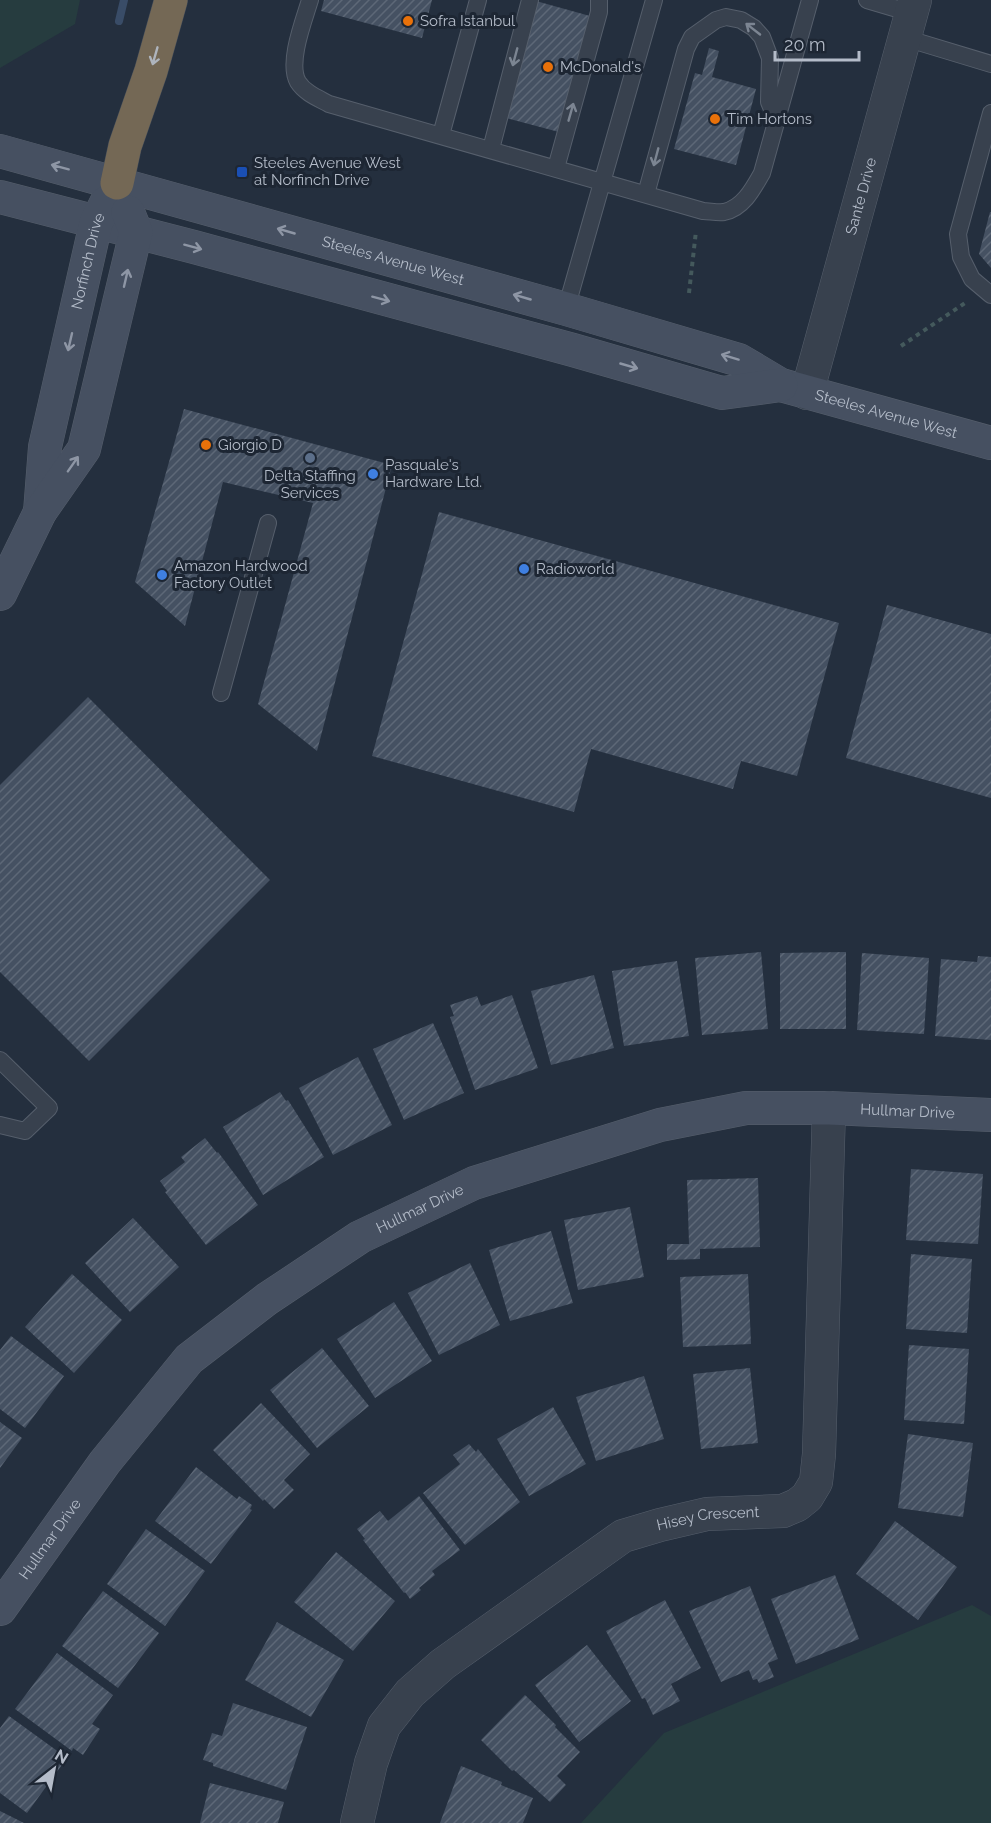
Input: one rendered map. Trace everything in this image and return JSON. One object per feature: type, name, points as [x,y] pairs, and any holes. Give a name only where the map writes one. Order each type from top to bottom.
[{"type":"highway","points":[[117,183],[125,146],[151,70],[171,0]]},
{"type":"street","name":"Sante Drive","points":[[794,389],[910,17]]},
{"type":"street","name":"Steeles Avenue West","points":[[0,151],[566,309],[739,360],[794,389],[991,443]]},
{"type":"street","name":"Norfinch Drive","points":[[40,512],[45,447],[96,223],[117,183]]},
{"type":"street","name":"Norfinch Drive","points":[[0,594],[40,512],[84,449],[136,232],[117,183]]},
{"type":"street","name":"Steeles Avenue West","points":[[0,197],[573,350],[722,393],[794,389]]},
{"type":"street","points":[[433,313],[444,275]]},
{"type":"street","name":"Hullmar Drive","points":[[0,1609],[105,1462],[189,1359],[267,1299],[360,1237],[474,1183],[660,1125],[746,1108],[829,1108],[991,1115]]},
{"type":"street","name":"Hisey Crescent","points":[[357,1823],[371,1763],[384,1726],[410,1693],[443,1664],[623,1536],[707,1514],[783,1511],[797,1505],[807,1497],[816,1482],[819,1454],[829,1108]]},
{"type":"lane","points":[[310,0],[293,62],[297,81],[309,93],[329,104],[698,209],[724,212],[737,206],[751,193],[762,173],[810,0]]},
{"type":"lane","points":[[441,135],[478,0]]},
{"type":"lane","points":[[491,149],[530,0]]},
{"type":"lane","points":[[556,168],[599,12],[600,0]]},
{"type":"lane","points":[[566,309],[654,0]]},
{"type":"lane","points":[[867,0],[910,17],[991,64]]},
{"type":"lane","points":[[646,194],[686,49],[692,37],[716,20],[726,17],[741,20],[754,28],[762,37],[770,58],[769,102],[777,121]]},
{"type":"lane","points":[[988,292],[972,279],[962,257],[958,234],[991,113]]},
{"type":"lane","points":[[222,693],[267,523]]},
{"type":"lane","points":[[0,1060],[50,1108],[25,1131],[0,1125]]},
{"type":"path","points":[[688,293],[698,209]]},
{"type":"path","points":[[901,346],[988,292]]},
{"type":"green space","points":[[0,0],[80,0],[75,24],[0,68]]},
{"type":"green space","points":[[972,1605],[991,1616],[991,1823],[581,1823],[664,1733]]},
{"type":"building","points":[[324,0],[432,0],[422,38],[321,11]]},
{"type":"building","name":"McDonald's","points":[[536,1],[590,16],[559,132],[506,118]]},
{"type":"building","name":"Tim Hortons","points":[[709,48],[719,51],[712,77],[756,89],[736,165],[674,149],[695,73],[702,75]]},
{"type":"building","points":[[991,212],[991,268],[979,254]]},
{"type":"building","points":[[184,409],[392,465],[317,751],[258,704],[313,503],[223,482],[185,626],[135,582]]},
{"type":"building","points":[[439,512],[839,623],[797,776],[741,761],[733,789],[591,749],[574,812],[372,756]]},
{"type":"building","points":[[887,605],[991,634],[991,798],[846,758]]},
{"type":"building","points":[[88,697],[270,880],[89,1061],[0,972],[0,785]]},
{"type":"building","points":[[761,952],[768,1029],[702,1035],[695,958]]},
{"type":"building","points":[[846,952],[846,1029],[780,1029],[780,953]]},
{"type":"building","points":[[862,953],[929,958],[924,1034],[857,1030]]},
{"type":"building","points":[[978,956],[991,957],[991,1040],[935,1036],[941,959],[977,962]]},
{"type":"building","points":[[677,961],[689,1036],[624,1046],[612,971]]},
{"type":"building","points":[[594,975],[614,1048],[551,1065],[531,991]]},
{"type":"building","points":[[512,995],[538,1068],[475,1090],[450,1017],[454,1016],[450,1005],[477,996],[481,1006]]},
{"type":"building","points":[[433,1023],[464,1093],[404,1120],[373,1049]]},
{"type":"building","points":[[358,1057],[392,1125],[333,1155],[299,1088]]},
{"type":"building","points":[[280,1092],[286,1101],[288,1100],[324,1157],[263,1195],[223,1127]]},
{"type":"building","points":[[205,1138],[258,1205],[206,1245],[165,1192],[167,1191],[160,1181],[185,1162],[181,1157]]},
{"type":"building","points":[[911,1169],[983,1174],[978,1244],[906,1240]]},
{"type":"building","points":[[758,1178],[760,1247],[700,1249],[700,1259],[667,1260],[667,1244],[689,1244],[687,1180]]},
{"type":"building","points":[[630,1207],[644,1277],[578,1290],[564,1220]]},
{"type":"building","points":[[133,1218],[179,1267],[130,1312],[85,1263]]},
{"type":"building","points":[[551,1231],[573,1303],[510,1321],[489,1250]]},
{"type":"building","points":[[911,1254],[972,1259],[967,1333],[906,1329]]},
{"type":"building","points":[[470,1263],[500,1325],[439,1355],[408,1293]]},
{"type":"building","points":[[72,1274],[122,1320],[74,1373],[25,1327]]},
{"type":"building","points":[[748,1274],[751,1344],[683,1347],[680,1277]]},
{"type":"building","points":[[394,1302],[432,1361],[375,1398],[337,1339]]},
{"type":"building","points":[[11,1336],[64,1376],[25,1428],[0,1409],[0,1350]]},
{"type":"building","points":[[909,1345],[969,1349],[964,1424],[904,1420]]},
{"type":"building","points":[[322,1348],[369,1406],[317,1448],[270,1390]]},
{"type":"building","points":[[750,1368],[758,1443],[701,1449],[693,1374]]},
{"type":"building","points":[[644,1376],[664,1439],[596,1461],[576,1397]]},
{"type":"building","points":[[261,1403],[310,1454],[284,1480],[294,1490],[274,1509],[264,1499],[263,1501],[213,1450]]},
{"type":"building","points":[[553,1407],[586,1464],[529,1496],[497,1439]]},
{"type":"building","points":[[0,1422],[22,1438],[0,1468]]},
{"type":"building","points":[[908,1434],[973,1443],[963,1517],[898,1508]]},
{"type":"building","points":[[469,1444],[476,1452],[478,1449],[520,1502],[465,1545],[423,1493],[460,1464],[453,1455]]},
{"type":"building","points":[[196,1467],[237,1499],[239,1496],[252,1505],[250,1509],[252,1510],[211,1564],[155,1521]]},
{"type":"building","points":[[419,1496],[460,1550],[432,1571],[435,1575],[410,1599],[363,1540],[365,1539],[357,1529],[380,1511],[388,1521]]},
{"type":"building","points":[[895,1521],[957,1567],[918,1620],[856,1574]]},
{"type":"building","points":[[146,1529],[205,1571],[165,1626],[107,1584]]},
{"type":"building","points":[[336,1552],[395,1601],[353,1651],[294,1602]]},
{"type":"building","points":[[835,1575],[859,1639],[796,1664],[771,1599]]},
{"type":"building","points":[[750,1586],[778,1659],[768,1663],[774,1677],[759,1683],[757,1679],[753,1680],[749,1670],[721,1682],[689,1611]]},
{"type":"building","points":[[103,1591],[159,1633],[118,1688],[62,1646]]},
{"type":"building","points":[[665,1600],[701,1668],[671,1684],[680,1701],[653,1715],[606,1631]]},
{"type":"building","points":[[277,1622],[344,1660],[311,1717],[245,1680]]},
{"type":"building","points":[[587,1645],[631,1701],[579,1742],[535,1685]]},
{"type":"building","points":[[57,1653],[113,1695],[92,1724],[100,1729],[83,1755],[73,1748],[72,1751],[15,1709]]},
{"type":"building","points":[[525,1695],[580,1752],[557,1776],[566,1785],[550,1802],[514,1770],[512,1771],[481,1740]]},
{"type":"building","points":[[233,1703],[307,1727],[286,1790],[213,1766],[213,1763],[203,1760],[212,1733],[222,1736]]},
{"type":"building","points":[[9,1716],[67,1758],[27,1813],[0,1793],[0,1728]]},
{"type":"building","points":[[461,1766],[502,1782],[501,1785],[533,1798],[523,1823],[440,1823]]},
{"type":"building","points":[[210,1783],[284,1802],[278,1823],[200,1823]]},
{"type":"building","points":[[0,1811],[24,1823],[0,1823]]},
{"type":"waterway","points":[[119,21],[124,0]]},
{"type":"place","name":"Sofra Istanbul","points":[[408,21]]},
{"type":"place","name":"McDonald's","points":[[548,67]]},
{"type":"place","name":"Tim Hortons","points":[[715,119]]},
{"type":"place","name":"Steeles Avenue West at Norfinch Drive","points":[[242,172]]},
{"type":"place","name":"Giorgio D","points":[[206,445]]},
{"type":"place","name":"Delta Staffing Services","points":[[310,458]]},
{"type":"place","name":"Pasquale's Hardware Ltd.","points":[[373,474]]},
{"type":"place","name":"Radioworld","points":[[524,569]]},
{"type":"place","name":"Amazon Hardwood Factory Outlet","points":[[162,575]]}]
